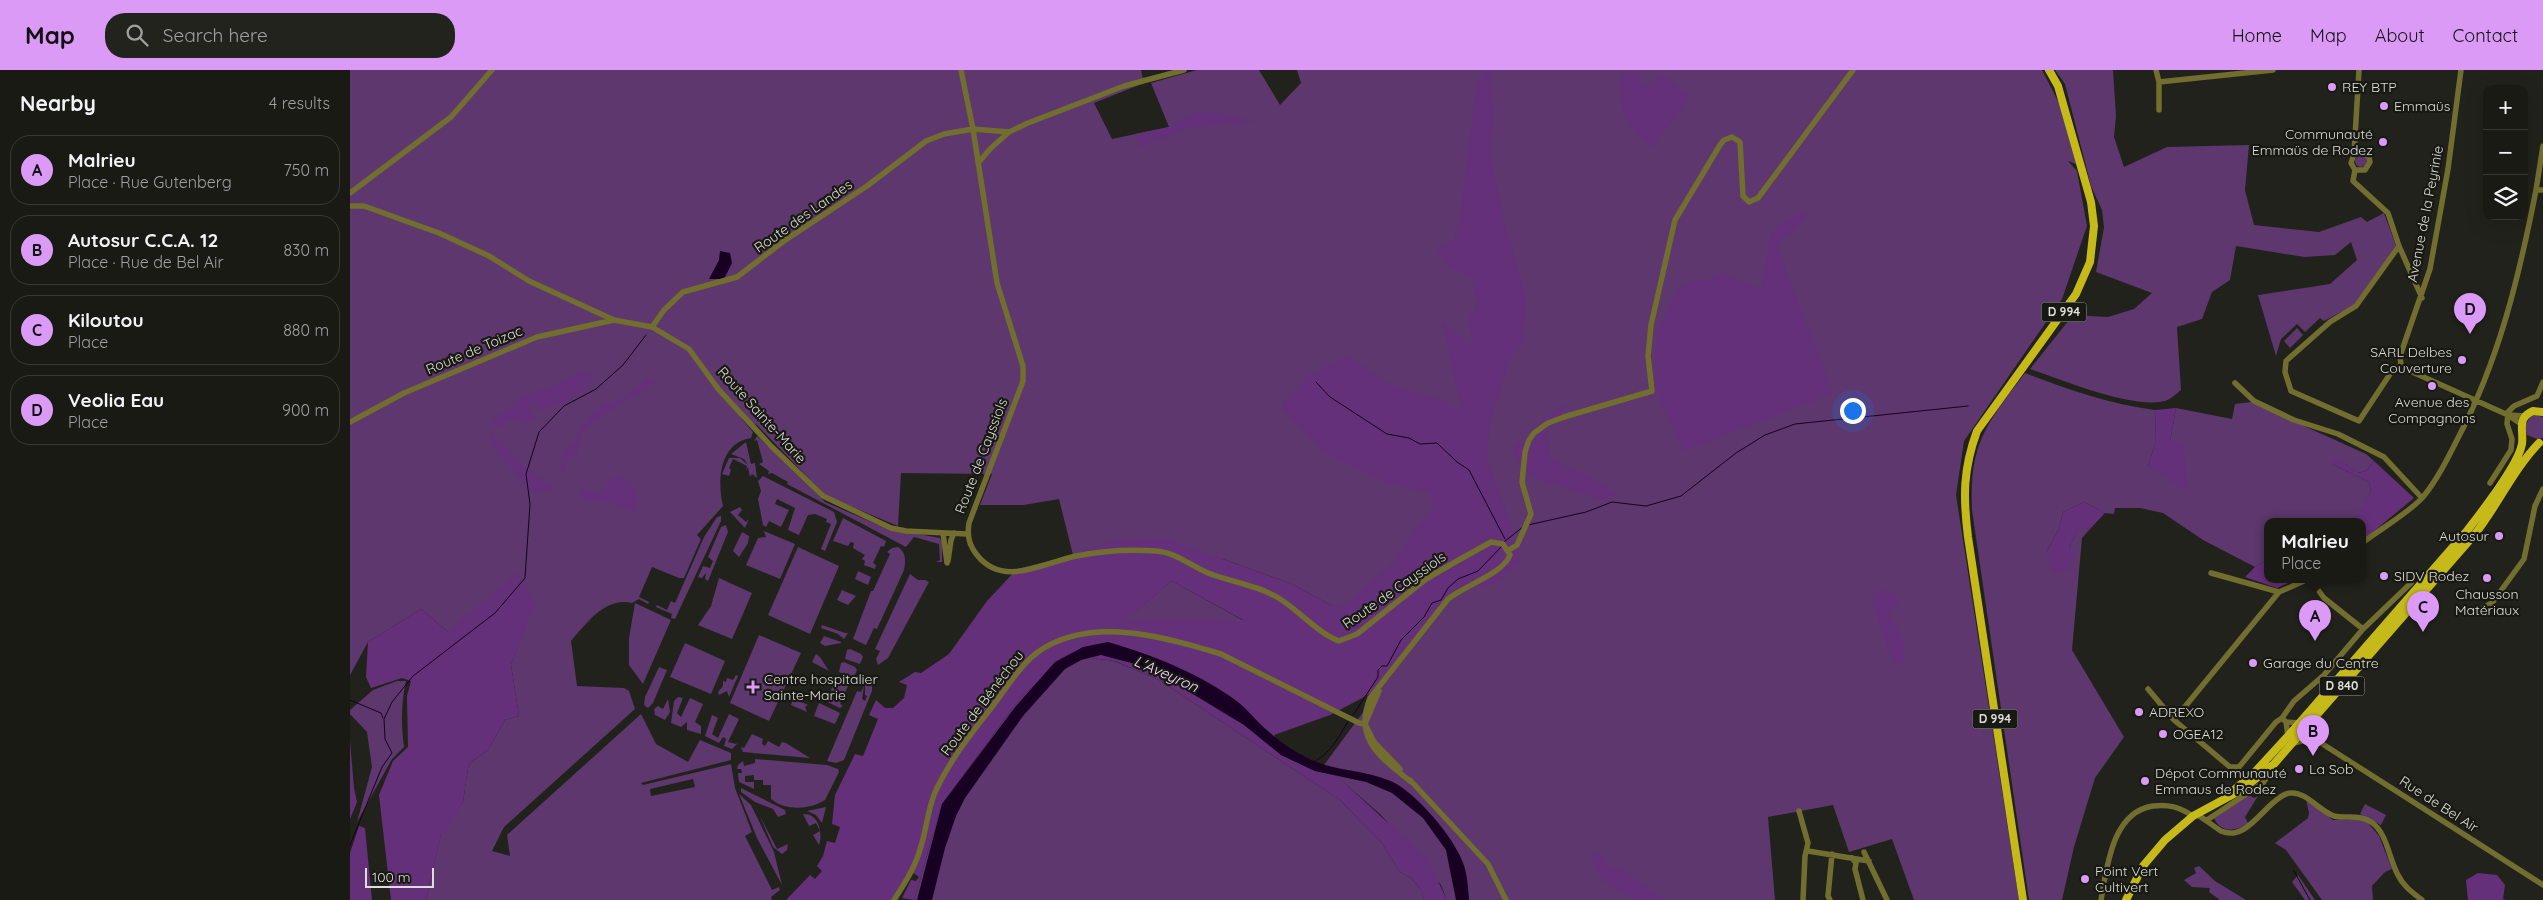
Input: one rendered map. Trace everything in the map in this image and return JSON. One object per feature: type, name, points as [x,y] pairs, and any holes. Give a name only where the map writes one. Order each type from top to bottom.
[{"type":"main road","name":"D 994","points":[[2023,900],[1969,545],[1964,483],[1969,454],[1977,431],[2076,294],[2090,262],[2094,226],[2091,202],[2058,86],[2049,70]]},
{"type":"main road","points":[[2541,442],[2527,440],[2522,423],[2539,411],[2543,405]]},
{"type":"main road","name":"D 840","points":[[2229,795],[2254,773],[2300,723],[2486,507],[2522,445],[2522,423]]},
{"type":"main road","name":"D 840","points":[[2126,900],[2143,866],[2165,840],[2194,815],[2254,782],[2294,743],[2481,526],[2502,497],[2520,463],[2541,442]]},
{"type":"street","points":[[350,194],[451,117],[492,70]]},
{"type":"street","points":[[961,70],[973,129]]},
{"type":"street","points":[[978,163],[1009,132],[1043,116],[1142,81],[1184,70]]},
{"type":"street","points":[[1506,900],[1488,864],[1374,742],[1366,724],[1382,685],[1448,599],[1460,589],[1505,564],[1509,558],[1508,549],[1517,545],[1531,514],[1522,482],[1528,440],[1548,423],[1652,391],[1648,356],[1651,325],[1675,220],[1720,145],[1724,140],[1732,137],[1740,142],[1743,196],[1749,202],[1758,198],[1853,70]]},
{"type":"street","points":[[2156,70],[2160,82],[2159,110]]},
{"type":"street","points":[[2160,82],[2235,72],[2274,70]]},
{"type":"street","points":[[2359,70],[2354,154],[2351,163],[2355,170],[2353,180],[2388,213],[2399,246],[2422,298]]},
{"type":"street","name":"Avenue de la Peyrinie","points":[[2401,365],[2400,356],[2422,298],[2430,270],[2438,230],[2461,70]]},
{"type":"street","name":"Route des Landes","points":[[652,327],[664,310],[683,292],[737,277],[784,240],[867,186],[926,142],[944,134],[973,129],[1009,132]]},
{"type":"street","name":"Route de Cayssiols","points":[[973,129],[997,283],[1023,366],[1023,381],[969,524],[967,534],[970,545],[982,562],[991,568],[1007,572],[1025,570],[1076,556],[1156,551],[1168,553],[1208,573],[1279,598],[1339,640],[1356,634],[1426,579],[1492,542],[1500,543],[1508,549]]},
{"type":"street","points":[[2366,540],[2422,498],[2443,466],[2477,401],[2503,333],[2512,299],[2536,190],[2543,146]]},
{"type":"street","points":[[2354,154],[2364,152],[2369,156],[2370,162],[2365,170],[2355,170]]},
{"type":"street","points":[[2536,190],[2543,190]]},
{"type":"street","name":"Route Sainte-Marie","points":[[350,206],[364,206],[464,244],[529,281],[614,320],[652,327],[689,349],[719,390],[772,447],[823,496],[891,528],[906,531],[967,534]]},
{"type":"street","points":[[2399,246],[2356,306],[2330,322],[2286,361],[2285,372],[2291,391],[2359,421],[2392,371],[2401,365],[2522,423]]},
{"type":"street","name":"Route de Toizac","points":[[350,422],[404,393],[537,337],[614,320]]},
{"type":"street","points":[[2490,483],[2511,450],[2512,439],[2507,424],[2508,412],[2514,406],[2537,396],[2543,382]]},
{"type":"street","points":[[2235,383],[2254,401],[2294,420],[2338,434],[2384,457],[2422,498]]},
{"type":"street","points":[[2483,608],[2492,603],[2524,559],[2535,506],[2543,489]]},
{"type":"street","points":[[943,532],[947,563],[954,533]]},
{"type":"street","points":[[2211,573],[2279,592]]},
{"type":"street","points":[[2174,720],[2279,592],[2299,583]]},
{"type":"street","points":[[2313,583],[2324,598],[2363,630]]},
{"type":"street","points":[[2148,689],[2174,720],[2213,755],[2230,767],[2239,767],[2270,728],[2284,720],[2294,701],[2324,675],[2363,630],[2411,583]]},
{"type":"street","name":"Route de Bénéchou","points":[[894,900],[908,878],[921,848],[936,789],[964,743],[1015,677],[1037,653],[1050,645],[1084,633],[1110,630],[1204,649],[1221,654],[1318,703],[1352,717],[1358,723],[1366,724]]},
{"type":"street","points":[[2284,720],[2300,723]]},
{"type":"street","points":[[2284,720],[2288,736]]},
{"type":"street","name":"Rue de Bel Air","points":[[2307,728],[2321,743],[2543,885]]},
{"type":"street","points":[[2294,743],[2309,740],[2321,743]]},
{"type":"street","points":[[2207,820],[2263,783],[2274,764]]},
{"type":"street","points":[[2101,900],[2107,867],[2120,830],[2133,813],[2141,808],[2163,805],[2176,806],[2207,820],[2222,831],[2239,832],[2248,828],[2262,811],[2285,794],[2292,792],[2303,796],[2335,816],[2363,817],[2373,823],[2382,834],[2398,876],[2422,900]]},
{"type":"street","points":[[1799,811],[1808,843],[1808,851],[1805,856],[1803,900]]},
{"type":"street","points":[[1808,851],[1868,861]]},
{"type":"street","points":[[1864,852],[1887,900]]},
{"type":"street","points":[[1830,900],[1828,896],[1832,854]]},
{"type":"street","points":[[1852,858],[1856,863],[1855,869],[1863,900]]},
{"type":"shaded area","points":[[350,70],[1141,70],[1144,83],[1094,103],[1112,139],[1169,127],[1151,83],[1197,70],[1259,70],[1280,105],[1301,83],[1297,70],[2042,70],[2059,103],[2076,164],[2068,161],[2077,171],[2087,226],[2062,299],[1964,441],[1956,495],[2019,900],[1914,900],[1892,839],[1849,852],[1833,805],[1768,817],[1775,900],[1447,900],[1441,885],[1381,815],[1324,765],[1381,688],[1332,606],[1292,584],[1223,559],[1073,555],[1059,499],[1024,505],[980,505],[992,474],[901,473],[898,526],[826,496],[757,425],[741,418],[753,432],[751,438],[740,441],[726,455],[720,486],[723,506],[697,535],[701,539],[684,578],[679,578],[652,567],[639,597],[649,602],[648,604],[639,599],[632,603],[622,602],[613,604],[590,619],[571,641],[577,686],[624,688],[629,691],[635,709],[504,827],[492,851],[510,856],[507,835],[641,714],[656,744],[688,762],[700,740],[731,753],[731,760],[641,783],[643,785],[731,764],[735,788],[752,832],[745,836],[772,890],[779,887],[780,890],[771,897],[772,900],[426,900],[441,834],[463,802],[468,768],[471,762],[488,750],[505,720],[519,716],[511,665],[516,651],[448,632],[421,609],[368,642],[350,675]],"holes":[[[693,779],[695,787],[651,796],[650,789]]]},
{"type":"shaded area","points":[[1486,70],[1490,70],[1493,114],[1490,156],[1506,228],[1526,299],[1522,346],[1511,355],[1489,424],[1487,459],[1511,526],[1521,561],[1492,585],[1456,588],[1380,681],[1381,688],[1330,715],[1274,735],[1281,755],[1315,771],[1336,775],[1428,860],[1447,900],[1424,900],[1422,891],[1412,879],[1400,872],[1381,842],[1340,800],[1159,680],[1115,661],[1069,655],[1020,698],[942,804],[914,900],[902,898],[911,880],[916,881],[919,877],[912,872],[891,900],[786,900],[810,875],[815,879],[822,871],[817,866],[823,856],[827,841],[835,843],[840,827],[832,824],[835,795],[855,754],[863,756],[878,719],[869,715],[876,700],[885,708],[893,708],[904,698],[907,685],[899,682],[915,672],[921,673],[949,654],[987,601],[1017,569],[1073,555],[1110,541],[1167,539],[1292,584],[1332,606],[1345,605],[1394,562],[1414,530],[1434,508],[1429,493],[1387,483],[1325,453],[1281,406],[1308,375],[1346,356],[1392,386],[1442,400],[1462,415],[1443,322],[1473,349],[1469,319],[1478,303],[1471,277],[1451,269],[1437,251],[1454,240],[1460,221],[1476,88]],"holes":[[[1172,581],[1243,621],[1124,621]]]},
{"type":"shaded area","points":[[2055,70],[2113,70],[2116,116],[2114,137],[2124,167],[2167,147],[2249,145],[2245,190],[2254,225],[2319,232],[2361,217],[2367,222],[2384,213],[2396,246],[2353,306],[2324,321],[2320,318],[2305,332],[2297,324],[2281,339],[2276,356],[2258,295],[2330,284],[2357,260],[2351,242],[2335,255],[2304,257],[2236,246],[2230,280],[2212,292],[2202,319],[2177,327],[2181,390],[2165,401],[2135,401],[2116,397],[2030,369],[2073,315],[2108,317],[2134,309],[2152,293],[2096,272],[2104,227],[2102,210],[2091,186],[2065,84]]},
{"type":"shaded area","points":[[1637,72],[1644,86],[1665,76],[1688,95],[1683,108],[1651,147],[1629,123],[1621,100],[1621,75]]},
{"type":"shaded area","points":[[1194,113],[1220,114],[1254,121],[1188,128],[1141,147],[1135,134],[1169,127]]},
{"type":"shaded area","points":[[2359,155],[2363,155],[2367,161],[2363,167],[2359,167],[2355,163],[2355,159]]},
{"type":"shaded area","points":[[1804,212],[1807,217],[1776,244],[1833,393],[1684,451],[1656,390],[1655,359],[1657,332],[1678,289],[1695,280],[1709,281],[1719,272],[1761,289],[1772,233],[1789,218]]},
{"type":"shaded area","points":[[2297,328],[2303,335],[2290,348],[2284,341]]},
{"type":"shaded area","points":[[579,372],[595,375],[590,383],[572,399],[540,410],[533,402],[529,411],[535,418],[525,423],[513,419],[495,428],[492,422],[524,395],[552,387]]},
{"type":"shaded area","points":[[2025,373],[2089,395],[2155,410],[2156,441],[2148,466],[2170,441],[2176,408],[2232,419],[2235,404],[2251,402],[2366,454],[2374,461],[2366,471],[2357,473],[2346,464],[2332,464],[2369,482],[2371,492],[2358,518],[2264,518],[2264,562],[2255,567],[2203,540],[2163,513],[2140,508],[2115,508],[2114,514],[2105,513],[2084,502],[2063,512],[2059,529],[2047,551],[2069,548],[2079,527],[2090,529],[2082,538],[2072,650],[2124,737],[2095,778],[2074,847],[2062,900],[2029,900],[1972,510],[1972,487],[1977,450],[1983,435],[2000,406]]},
{"type":"shaded area","points":[[651,377],[656,382],[603,415],[585,429],[581,435],[577,454],[567,459],[563,472],[559,473],[562,452],[576,444],[582,426],[591,416],[605,403],[619,400]]},
{"type":"shaded area","points":[[1567,404],[1547,433],[1550,459],[1585,474],[1618,494],[1603,500],[1532,477],[1519,466],[1513,450],[1543,419]]},
{"type":"shaded area","points":[[2176,408],[2170,441],[2184,444],[2187,490],[2148,466],[2156,441],[2155,410]]},
{"type":"shaded area","points":[[2536,415],[2543,417],[2543,438],[2537,439],[2527,435],[2525,426],[2530,417]]},
{"type":"shaded area","points":[[490,431],[532,474],[557,488],[533,493],[492,445]]},
{"type":"shaded area","points":[[757,436],[825,502],[885,528],[940,538],[942,543],[942,562],[936,562],[940,560],[939,544],[914,537],[906,547],[787,484],[788,482],[772,473],[768,474],[769,471],[759,464],[763,462],[757,440],[754,441]]},
{"type":"shaded area","points":[[746,442],[751,464],[755,463],[757,478],[752,474],[750,477],[748,467],[746,470],[747,466],[733,459],[729,468],[731,470],[729,476],[722,474],[729,458],[740,458],[748,465],[744,459],[731,454]]},
{"type":"shaded area","points":[[2333,460],[2346,464],[2358,473],[2366,471],[2374,461],[2414,498],[2366,538],[2366,518],[2356,518],[2371,492],[2369,482],[2332,464]]},
{"type":"shaded area","points":[[763,476],[834,512],[837,522],[825,551],[821,549],[831,524],[826,522],[827,519],[815,514],[808,515],[799,535],[788,530],[795,508],[777,499],[775,504],[789,510],[781,527],[769,521],[766,527],[763,525],[758,499],[761,491],[758,481]]},
{"type":"shaded area","points":[[618,477],[633,484],[639,498],[635,504],[637,511],[610,503],[588,500],[579,496],[579,489],[602,493],[610,480]]},
{"type":"shaded area","points":[[2084,502],[2105,513],[2090,529],[2079,528],[2069,548],[2075,551],[2067,571],[2054,573],[2047,558],[2047,551],[2059,529],[2063,512]]},
{"type":"shaded area","points":[[740,507],[742,510],[738,515],[746,522],[749,519],[745,528],[730,512]]},
{"type":"shaded area","points":[[721,516],[721,521],[675,619],[671,618],[672,614],[656,607],[657,605],[667,610],[671,601],[675,603],[704,537],[717,517]]},
{"type":"shaded area","points":[[843,518],[886,541],[884,547],[881,546],[873,563],[876,565],[875,569],[864,565],[865,561],[862,559],[865,555],[853,548],[854,543],[851,542],[848,546],[833,541]]},
{"type":"shaded area","points":[[726,525],[728,532],[708,581],[705,579],[706,573],[702,578],[698,577],[703,566],[710,568],[713,561],[708,557],[721,527]]},
{"type":"shaded area","points":[[764,531],[795,544],[780,579],[746,565],[758,538],[766,537]]},
{"type":"shaded area","points":[[742,532],[749,536],[748,543],[739,557],[733,551]]},
{"type":"shaded area","points":[[798,547],[839,566],[810,634],[768,615]]},
{"type":"shaded area","points":[[898,547],[903,551],[905,560],[904,570],[877,629],[874,628],[866,645],[853,639],[871,591],[873,591],[890,554],[887,552],[892,548]]},
{"type":"shaded area","points":[[2264,562],[2264,583],[2288,583],[2277,588],[2245,577],[2255,567]]},
{"type":"shaded area","points":[[858,571],[871,577],[868,585],[855,579]]},
{"type":"shaded area","points":[[517,573],[535,603],[511,665],[519,716],[505,720],[488,750],[471,762],[468,768],[463,802],[446,833],[441,835],[426,900],[391,900],[379,795],[393,761],[408,747],[407,696],[411,681],[402,678],[371,688],[366,677],[368,642],[421,609],[448,632]]},
{"type":"shaded area","points":[[910,574],[918,580],[929,582],[888,658],[878,665],[876,659],[880,651],[875,649]]},
{"type":"shaded area","points":[[719,578],[752,593],[732,639],[698,625],[711,606]]},
{"type":"shaded area","points":[[1172,581],[1244,621],[1123,621]]},
{"type":"shaded area","points":[[842,590],[856,596],[848,605],[837,600]]},
{"type":"shaded area","points":[[1876,590],[1893,593],[1899,603],[1888,612],[1905,645],[1903,663],[1893,662],[1872,600]]},
{"type":"shaded area","points":[[635,603],[671,620],[643,684],[629,665],[629,638]]},
{"type":"shaded area","points":[[822,625],[848,633],[844,639],[838,634],[821,628]]},
{"type":"shaded area","points":[[759,635],[801,653],[769,721],[730,703]]},
{"type":"shaded area","points":[[824,636],[841,643],[825,646],[820,643]]},
{"type":"shaded area","points":[[685,643],[725,661],[711,694],[670,677]]},
{"type":"shaded area","points":[[850,649],[861,654],[863,657],[860,664],[845,659],[847,650]]},
{"type":"shaded area","points":[[816,654],[820,657],[829,671],[812,662]]},
{"type":"shaded area","points":[[1069,655],[1114,661],[1159,680],[1340,800],[1381,842],[1400,872],[1412,879],[1422,891],[1424,900],[914,900],[942,804],[1020,698]]},
{"type":"shaded area","points":[[844,662],[855,667],[857,670],[854,677],[839,672],[841,663]]},
{"type":"shaded area","points":[[659,667],[667,670],[653,703],[648,708],[644,705],[645,697]]},
{"type":"shaded area","points":[[736,675],[738,676],[729,697],[727,691],[719,695],[718,692],[723,686],[723,681],[726,682],[727,678],[733,680]]},
{"type":"shaded area","points":[[831,679],[848,686],[840,704],[843,706],[840,708],[819,698],[820,696],[823,697],[825,693],[829,695],[834,683]]},
{"type":"shaded area","points":[[397,681],[406,681],[402,714],[404,747],[392,759],[357,822],[372,767],[367,732],[350,714],[350,710],[373,690]]},
{"type":"shaded area","points":[[872,682],[872,691],[844,760],[836,763],[827,761],[857,691],[861,692],[864,686],[862,699],[865,701],[867,696],[865,695],[865,684]]},
{"type":"shaded area","points":[[678,697],[683,698],[677,713],[681,717],[690,698],[703,704],[695,722],[701,726],[701,734],[687,730],[687,722],[681,727],[671,723],[674,701]]},
{"type":"shaded area","points":[[799,697],[799,701],[808,705],[805,707],[807,712],[791,705],[793,699]]},
{"type":"shaded area","points":[[668,699],[670,712],[665,720],[655,715],[654,709],[658,706],[663,709]]},
{"type":"shaded area","points":[[819,703],[840,713],[835,724],[814,716]]},
{"type":"shaded area","points":[[729,714],[739,719],[728,742],[738,743],[732,749],[724,746],[726,739],[723,737],[719,743],[705,736],[712,715],[718,718],[712,734],[718,738]]},
{"type":"shaded area","points":[[752,734],[763,739],[762,744],[765,746],[768,741],[779,747],[782,742],[786,743],[810,758],[743,752],[741,747],[744,748]]},
{"type":"shaded area","points":[[350,741],[357,802],[350,819]]},
{"type":"shaded area","points":[[755,759],[827,765],[838,769],[839,772],[825,800],[812,806],[790,807],[771,799],[771,785],[763,785],[763,780],[754,780],[754,775],[745,776],[745,782],[754,782],[754,789],[739,782],[738,773],[742,773],[741,769],[737,769],[738,765],[743,761],[744,766],[755,763]]},
{"type":"shaded area","points":[[741,788],[785,810],[786,814],[778,817],[773,809],[755,802],[741,792]]},
{"type":"shaded area","points":[[739,794],[751,805],[774,852],[782,885],[757,838]]},
{"type":"shaded area","points":[[2249,795],[2254,798],[2258,796],[2245,817],[2248,823],[2239,828],[2224,829],[2217,823],[2214,818]]},
{"type":"shaded area","points":[[2306,799],[2333,820],[2362,820],[2368,823],[2379,836],[2392,869],[2385,872],[2372,886],[2373,900],[2322,900],[2286,850],[2275,843],[2308,818],[2309,813]]},
{"type":"shaded area","points":[[2365,804],[2386,815],[2381,825],[2360,814]]},
{"type":"shaded area","points":[[826,807],[822,823],[816,815],[807,811]]},
{"type":"shaded area","points":[[803,814],[816,820],[820,831],[816,823],[809,826]]},
{"type":"shaded area","points":[[760,816],[777,849],[788,844],[787,850],[782,854],[773,847]]},
{"type":"shaded area","points":[[359,826],[365,828],[372,900],[350,900],[350,853]]},
{"type":"shaded area","points":[[820,831],[820,840],[819,845],[813,835]]},
{"type":"shaded area","points":[[1599,852],[1609,866],[1622,870],[1664,900],[1636,900],[1612,887],[1601,878],[1592,854]]},
{"type":"shaded area","points":[[2199,866],[2215,881],[2246,900],[2220,900],[2209,892],[2210,888],[2192,887],[2184,880],[2196,873],[2194,868]]},
{"type":"shaded area","points":[[2478,873],[2497,875],[2505,885],[2503,899],[2506,900],[2468,900],[2466,880]]},
{"type":"shaded area","points":[[2298,875],[2315,900],[2305,900],[2292,882]]},
{"type":"water","points":[[720,251],[730,253],[732,263],[724,279],[709,279],[719,260]]},
{"type":"water","name":"L'Aveyron","points":[[1108,642],[1176,666],[1224,692],[1246,709],[1280,741],[1312,760],[1333,767],[1377,776],[1398,785],[1408,792],[1429,812],[1455,846],[1466,872],[1469,900],[1456,900],[1446,850],[1423,818],[1392,793],[1366,782],[1315,771],[1281,755],[1244,725],[1168,679],[1135,664],[1101,655],[1081,660],[1065,669],[1023,716],[965,798],[956,816],[945,848],[932,900],[917,900],[942,804],[1016,706],[1055,662],[1083,647]]},
{"type":"waterway","points":[[350,845],[382,767],[392,753],[385,739],[384,719],[392,702],[413,676],[495,613],[525,578],[530,504],[526,474],[539,432],[564,406],[596,389],[623,365],[646,335]]},
{"type":"waterway","points":[[1316,382],[1330,397],[1387,434],[1409,438],[1420,444],[1437,443],[1457,462],[1469,470],[1505,539]]},
{"type":"waterway","points":[[1528,525],[1586,512],[1612,502],[1646,506],[1681,496],[1736,453],[1765,435],[1795,424],[1968,406]]},
{"type":"waterway","points":[[2490,493],[2497,482]]},
{"type":"waterway","points":[[2450,544],[2467,525]]},
{"type":"waterway","points":[[1504,542],[1524,526]]},
{"type":"waterway","points":[[1353,715],[1378,677],[1378,670],[1382,666],[1387,666],[1401,640],[1424,617],[1432,603],[1441,600],[1448,588],[1458,579],[1478,571],[1502,546]]},
{"type":"waterway","points":[[350,700],[381,713],[383,718]]},
{"type":"waterway","points":[[1314,762],[1331,748],[1349,720]]},
{"type":"waterway","points":[[2294,871],[2310,900]]},
{"type":"place","name":"REY BTP","points":[[2332,87]]},
{"type":"place","name":"Emmaüs","points":[[2384,106]]},
{"type":"place","name":"Communauté Emmaüs de Rodez","points":[[2383,142]]},
{"type":"place","name":"Veolia Eau","points":[[2470,334]]},
{"type":"place","name":"SARL Delbes Couverture","points":[[2462,360]]},
{"type":"place","name":"Avenue des Compagnons","points":[[2432,386]]},
{"type":"place","name":"Autosur","points":[[2499,536]]},
{"type":"place","name":"SIDV Rodez","points":[[2384,576]]},
{"type":"place","name":"Chausson Matériaux","points":[[2487,578]]},
{"type":"place","name":"Kiloutou","points":[[2423,632]]},
{"type":"place","name":"Malrieu","points":[[2315,641]]},
{"type":"place","name":"Garage du Centre","points":[[2253,663]]},
{"type":"place","name":"Centre hospitalier Sainte-Marie","points":[[753,687]]},
{"type":"place","name":"ADREXO","points":[[2139,712]]},
{"type":"place","name":"OGEA12","points":[[2163,734]]},
{"type":"place","name":"Autosur C.C.A. 12","points":[[2313,756]]},
{"type":"place","name":"La Sob","points":[[2299,769]]},
{"type":"place","name":"Dépot Communauté Emmaus de Rodez","points":[[2145,781]]},
{"type":"place","name":"Point Vert Cultivert","points":[[2085,879]]}]
